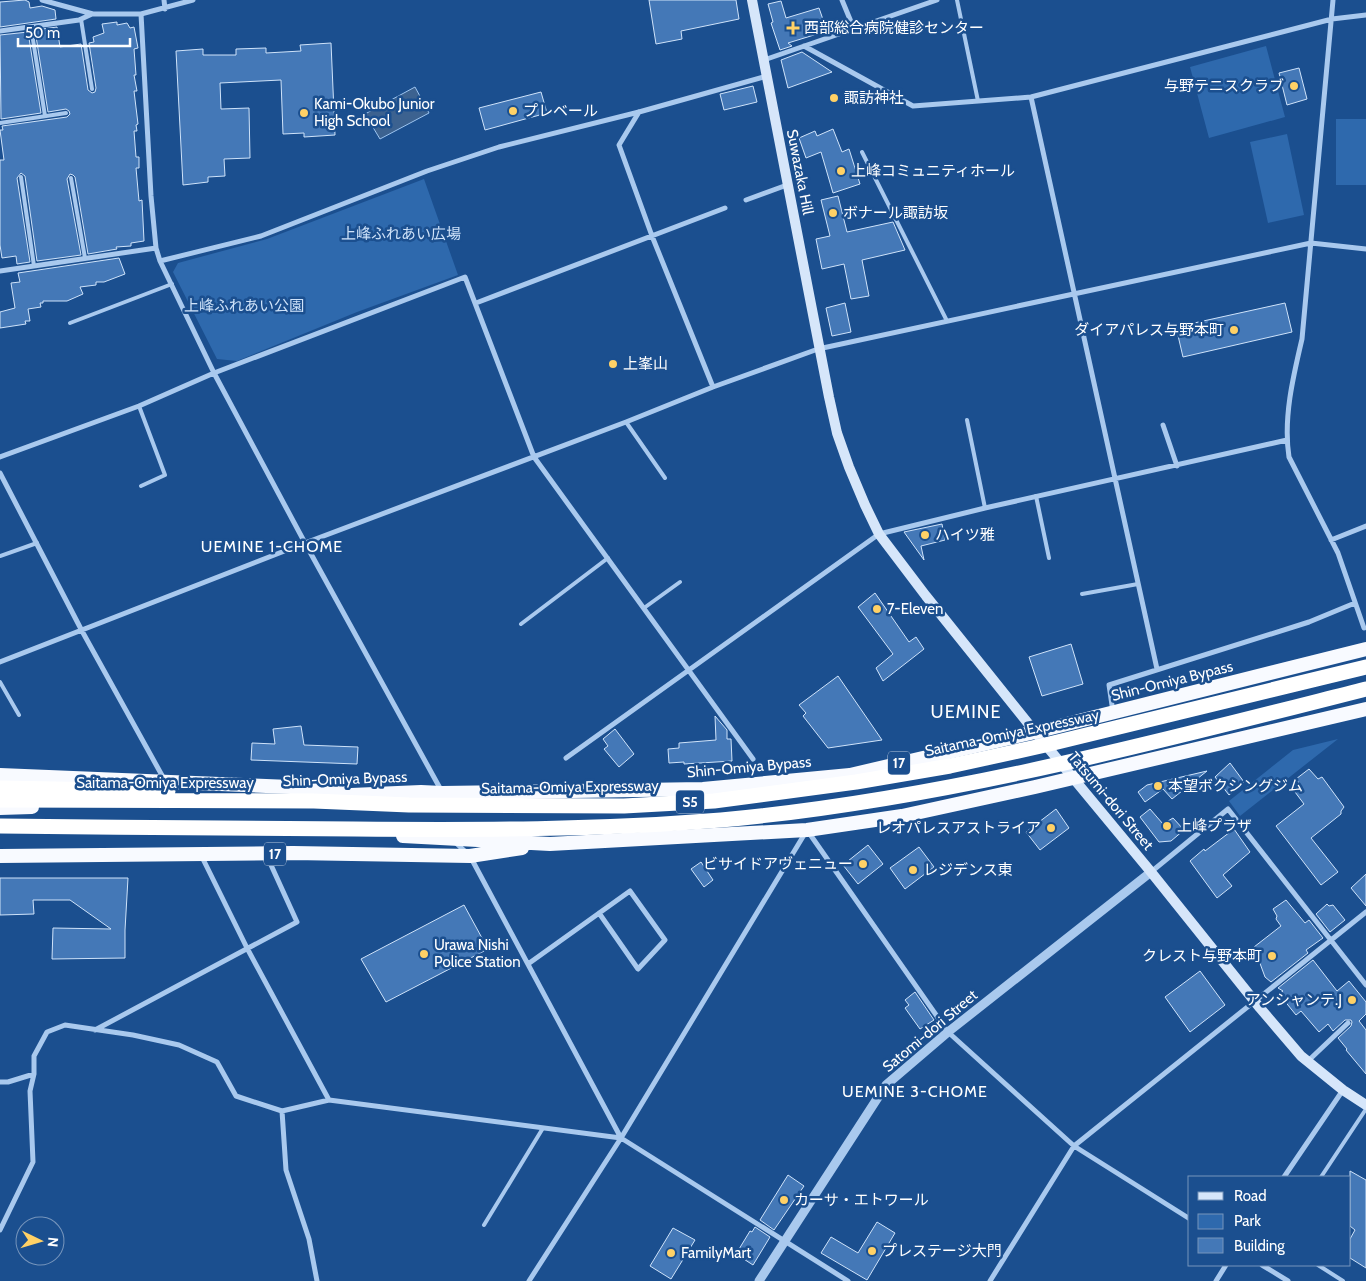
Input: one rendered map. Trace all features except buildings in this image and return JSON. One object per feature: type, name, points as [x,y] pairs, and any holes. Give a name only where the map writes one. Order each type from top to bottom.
[{"type":"highway","name":"Shin-Omiya Bypass","points":[[0,808],[421,792],[703,789],[850,774],[1035,732],[1366,649]]},
{"type":"highway","name":"Saitama-Omiya Expressway","points":[[0,800],[314,801],[409,805],[624,806],[714,801],[856,782],[950,766],[1060,742],[1366,667]]},
{"type":"highway","name":"S5","points":[[0,826],[486,830],[628,827],[724,819],[862,803],[965,785],[1052,767],[1366,689]]},
{"type":"highway","name":"17","points":[[0,856],[200,853],[470,856],[550,844],[807,830],[902,816],[1366,709]]},
{"type":"highway","name":"17","points":[[0,775],[421,792]]},
{"type":"highway","points":[[0,788],[201,791],[314,801]]},
{"type":"highway","name":"17","points":[[0,822],[451,838],[550,844]]},
{"type":"main road","name":"Suwazaka Hill","points":[[752,0],[818,349]]},
{"type":"main road","name":"Tatsumi-dori Street","points":[[818,349],[838,434],[849,467],[880,534],[932,603],[1072,778],[1301,1056],[1366,1107]]},
{"type":"street","points":[[42,0],[93,14],[141,14],[193,0]]},
{"type":"street","points":[[164,0],[165,9]]},
{"type":"street","points":[[842,0],[854,30]]},
{"type":"street","points":[[764,60],[937,0]]},
{"type":"street","points":[[1333,0],[1302,339],[1293,378],[1287,440],[1290,458],[1338,553],[1364,628]]},
{"type":"street","points":[[0,31],[81,19],[93,14]]},
{"type":"street","points":[[141,14],[151,196],[156,248],[160,262],[214,373],[442,793]]},
{"type":"street","points":[[804,46],[913,106],[1031,97],[1332,20],[1366,15]]},
{"type":"street","points":[[160,262],[261,236],[427,171],[499,147],[639,112],[767,76]]},
{"type":"street","points":[[1031,97],[1157,669]]},
{"type":"street","points":[[639,112],[619,145],[652,236],[712,387]]},
{"type":"street","points":[[746,200],[787,185]]},
{"type":"street","points":[[476,303],[725,208]]},
{"type":"street","points":[[0,662],[305,543],[626,422],[712,387],[818,349],[1311,243],[1366,249]]},
{"type":"street","points":[[0,270],[156,248]]},
{"type":"street","points":[[0,457],[139,406],[214,373],[465,277],[534,457],[753,759]]},
{"type":"street","points":[[1163,425],[1177,466]]},
{"type":"street","points":[[566,758],[880,534],[1036,496],[1115,480],[1287,440]]},
{"type":"street","points":[[0,473],[82,631],[165,782]]},
{"type":"street","points":[[1331,540],[1366,526]]},
{"type":"street","points":[[1113,712],[1109,685],[1309,622],[1355,602]]},
{"type":"street","points":[[1151,872],[1228,809],[1366,985]]},
{"type":"street","points":[[529,1281],[621,1138],[807,830],[948,1032],[1074,1146],[1188,1218]]},
{"type":"street","points":[[451,838],[470,856],[621,1138]]},
{"type":"street","points":[[200,853],[247,948],[329,1100]]},
{"type":"street","points":[[95,1030],[297,922],[266,854]]},
{"type":"street","name":"Satomi-dori Street","points":[[759,1281],[886,1085],[948,1032],[1151,872]]},
{"type":"street","points":[[528,964],[599,913],[630,891],[665,940],[638,969],[599,913]]},
{"type":"street","points":[[990,1281],[1074,1146],[1331,942],[1366,912]]},
{"type":"street","points":[[1308,1061],[1348,1023]]},
{"type":"street","points":[[0,1230],[33,1162],[30,1092],[34,1074],[34,1056],[47,1032],[65,1024],[133,1035],[179,1045],[218,1062],[236,1096],[282,1111],[329,1100],[621,1138],[848,1281]]},
{"type":"street","points":[[0,1082],[8,1082],[34,1074]]},
{"type":"street","points":[[1285,1176],[1343,1090]]},
{"type":"street","points":[[282,1111],[286,1170],[309,1239],[316,1281]]},
{"type":"street","points":[[1216,1281],[1225,1266]]},
{"type":"street","points":[[1264,1266],[1288,1281]]},
{"type":"lane","points":[[957,0],[978,101]]},
{"type":"lane","points":[[81,19],[92,89]]},
{"type":"lane","points":[[31,27],[45,116]]},
{"type":"lane","points":[[0,123],[66,113]]},
{"type":"lane","points":[[862,152],[947,321]]},
{"type":"lane","points":[[21,178],[34,266]]},
{"type":"lane","points":[[71,178],[85,258]]},
{"type":"lane","points":[[70,323],[172,284]]},
{"type":"lane","points":[[139,406],[165,475],[141,486]]},
{"type":"lane","points":[[967,420],[985,508]]},
{"type":"lane","points":[[626,422],[665,478]]},
{"type":"lane","points":[[1036,496],[1049,558]]},
{"type":"lane","points":[[0,556],[37,543]]},
{"type":"lane","points":[[521,624],[608,558]]},
{"type":"lane","points":[[644,608],[680,582]]},
{"type":"lane","points":[[1082,594],[1138,584]]},
{"type":"lane","points":[[0,682],[19,715]]},
{"type":"lane","points":[[1322,1176],[1366,1107]]},
{"type":"lane","points":[[484,1225],[543,1128]]},
{"type":"lane","points":[[1320,1266],[1343,1281]]},
{"type":"green space","points":[[1266,46],[1285,117],[1209,138],[1190,67]]},
{"type":"green space","points":[[1336,119],[1366,119],[1366,185],[1336,185]]},
{"type":"green space","points":[[1287,134],[1304,215],[1268,223],[1250,142]]},
{"type":"green space","points":[[424,179],[458,275],[357,312],[237,361],[217,359],[173,272],[178,263],[267,239]]},
{"type":"green space","points":[[1338,739],[1240,816],[1229,801],[1293,750]]},
{"type":"shaded area","points":[[415,87],[429,113],[380,139],[365,114]]},
{"type":"place","name":"西部総合病院健診センター","points":[[793,28]]},
{"type":"place","name":"与野テニスクラブ","points":[[1294,86]]},
{"type":"place","name":"諏訪神社","points":[[834,98]]},
{"type":"place","name":"プレベール","points":[[513,111]]},
{"type":"place","name":"Kami-Okubo Junior High School","points":[[304,113]]},
{"type":"place","name":"上峰コミュニティホール","points":[[841,171]]},
{"type":"place","name":"ボナール諏訪坂","points":[[833,213]]},
{"type":"place","name":"ダイアパレス与野本町","points":[[1234,330]]},
{"type":"place","name":"上峯山","points":[[613,364]]},
{"type":"place","name":"ハイツ雅","points":[[925,535]]},
{"type":"place","name":"7-Eleven","points":[[877,609]]},
{"type":"place","name":"本望ボクシングジム","points":[[1158,786]]},
{"type":"place","name":"上峰プラザ","points":[[1167,826]]},
{"type":"place","name":"レオパレスアストライア","points":[[1051,828]]},
{"type":"place","name":"ビサイドアヴェニュー","points":[[863,864]]},
{"type":"place","name":"レジデンス東","points":[[913,870]]},
{"type":"place","name":"Urawa Nishi Police Station","points":[[424,954]]},
{"type":"place","name":"クレスト与野本町","points":[[1272,956]]},
{"type":"place","name":"アンシャンテ.J","points":[[1352,1000]]},
{"type":"place","name":"カーサ・エトワール","points":[[784,1200]]},
{"type":"place","name":"プレステージ大門","points":[[872,1251]]},
{"type":"place","name":"FamilyMart","points":[[671,1253]]},
{"type":"district","name":"UEMINE 1-CHOME","points":[[272,546]]},
{"type":"district","name":"UEMINE","points":[[966,712]]},
{"type":"district","name":"UEMINE 3-CHOME","points":[[915,1091]]},
{"type":"park label","name":"上峰ふれあい広場","points":[[401,234]]},
{"type":"park label","name":"上峰ふれあい公園","points":[[244,306]]}]
